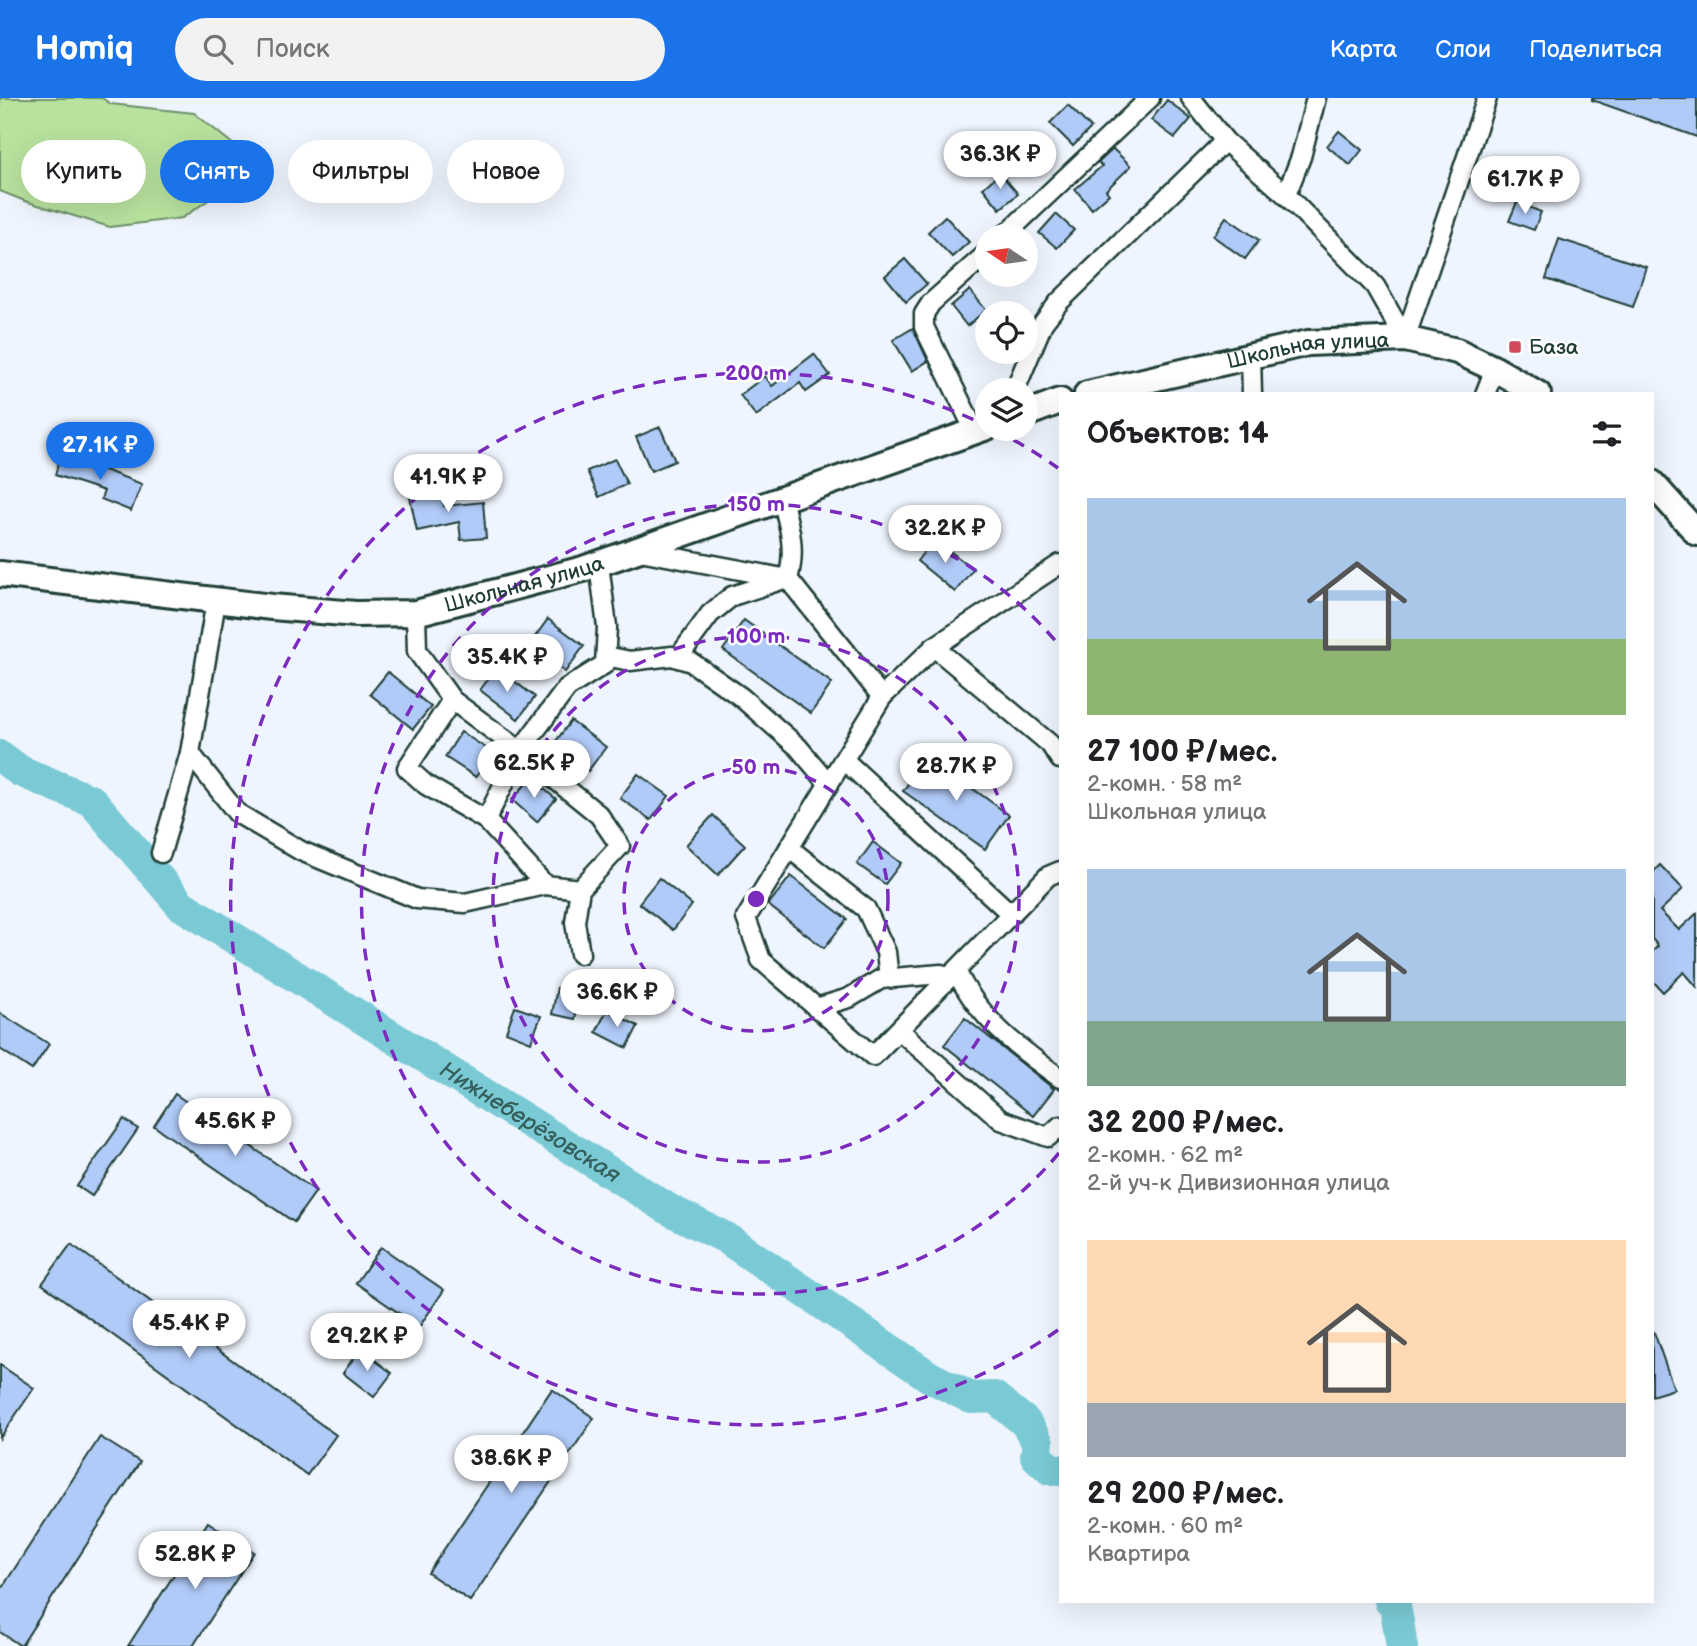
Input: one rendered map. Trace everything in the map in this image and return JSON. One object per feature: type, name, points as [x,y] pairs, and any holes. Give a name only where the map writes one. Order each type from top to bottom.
[{"type":"street","points":[[1017,224],[1150,98]]},
{"type":"street","points":[[1191,98],[1225,141],[1286,195],[1375,286],[1405,339]]},
{"type":"street","points":[[1286,195],[1301,157],[1315,98]]},
{"type":"street","points":[[1405,339],[1488,98]]},
{"type":"street","points":[[1020,378],[1043,323],[1059,302],[1225,141]]},
{"type":"street","points":[[975,264],[931,303],[924,314],[924,327],[975,418]]},
{"type":"street","name":"Школьная улица","points":[[1095,392],[1308,343],[1405,339],[1458,351],[1535,392]]},
{"type":"street","points":[[1251,355],[1252,392]]},
{"type":"street","points":[[1486,392],[1496,369]]},
{"type":"street","points":[[1038,409],[1059,401]]},
{"type":"street","name":"Школьная улица","points":[[0,574],[216,601],[356,614],[416,613],[599,564],[975,431]]},
{"type":"street","points":[[1654,486],[1697,533]]},
{"type":"street","points":[[782,500],[792,546],[792,565],[788,579]]},
{"type":"street","points":[[638,550],[788,579],[882,697]]},
{"type":"street","points":[[486,820],[520,751],[566,688],[605,664],[607,627],[599,564]]},
{"type":"street","points":[[1059,565],[934,647],[882,697],[746,918],[761,960],[873,1056],[1048,876],[1059,871]]},
{"type":"street","points":[[678,658],[709,614],[732,596],[788,579]]},
{"type":"street","points":[[161,853],[190,753],[216,601]]},
{"type":"street","points":[[416,613],[417,651],[452,700],[599,816],[620,846],[580,889],[575,922],[580,954]]},
{"type":"street","points":[[934,647],[1050,744],[1059,758]]},
{"type":"street","points":[[606,656],[630,661],[678,658],[708,672],[798,747],[829,784]]},
{"type":"street","points":[[452,700],[407,768],[426,785],[486,820],[545,885]]},
{"type":"street","points":[[190,753],[237,813],[301,851],[417,899],[465,903],[545,885],[580,889]]},
{"type":"street","points":[[844,760],[1011,914]]},
{"type":"street","points":[[789,848],[866,909],[886,952],[889,978]]},
{"type":"street","points":[[816,1008],[849,998],[881,979],[953,973]]},
{"type":"street","points":[[953,973],[988,1021],[1059,1077]]},
{"type":"street","points":[[899,1030],[1001,1121],[1048,1137],[1059,1127]]},
{"type":"green space","points":[[0,98],[102,98],[111,104],[194,113],[228,140],[160,140],[160,203],[204,203],[182,218],[110,227],[32,203],[146,203],[146,140],[21,140],[21,199],[0,191]]},
{"type":"building","points":[[1697,98],[1697,137],[1592,100]]},
{"type":"building","points":[[1167,100],[1191,119],[1175,138],[1151,120]]},
{"type":"building","points":[[1068,105],[1091,128],[1073,146],[1050,123]]},
{"type":"building","points":[[1339,131],[1362,150],[1350,165],[1327,146]]},
{"type":"building","points":[[1113,149],[1131,166],[1106,190],[1109,194],[1092,209],[1075,189],[1102,166],[1098,163]]},
{"type":"building","points":[[1000,173],[1018,194],[1000,209],[983,188]]},
{"type":"building","points":[[1517,202],[1541,212],[1534,230],[1509,221]]},
{"type":"building","points":[[1056,214],[1074,230],[1057,248],[1039,233]]},
{"type":"building","points":[[945,216],[969,242],[952,257],[928,232]]},
{"type":"building","points":[[1226,217],[1259,240],[1245,259],[1213,236]]},
{"type":"building","points":[[1559,239],[1646,267],[1633,307],[1546,279]]},
{"type":"building","points":[[905,259],[927,284],[906,302],[885,276]]},
{"type":"building","points":[[970,290],[979,301],[975,301],[975,319],[967,326],[951,306]]},
{"type":"building","points":[[913,328],[928,361],[912,371],[893,340]]},
{"type":"building","points":[[814,354],[830,375],[806,392],[800,383],[756,416],[740,395],[765,376],[772,386]]},
{"type":"building","points":[[660,427],[675,461],[651,471],[636,437]]},
{"type":"building","points":[[61,454],[142,484],[131,511],[101,499],[104,491],[55,475]]},
{"type":"building","points":[[615,459],[627,484],[599,497],[587,471]]},
{"type":"building","points":[[440,487],[444,506],[483,502],[486,538],[461,540],[459,522],[417,531],[409,493]]},
{"type":"building","points":[[934,539],[973,569],[955,592],[917,561]]},
{"type":"building","points":[[548,619],[584,646],[565,672],[529,645]]},
{"type":"building","points":[[744,620],[832,683],[811,713],[723,650]]},
{"type":"building","points":[[497,668],[535,697],[518,719],[480,690]]},
{"type":"building","points":[[388,672],[431,707],[413,729],[370,694]]},
{"type":"building","points":[[571,721],[606,747],[588,771],[553,745]]},
{"type":"building","points":[[461,732],[492,752],[476,777],[445,757]]},
{"type":"building","points":[[928,756],[1009,815],[985,849],[903,791]]},
{"type":"building","points":[[638,774],[669,796],[651,820],[620,798]]},
{"type":"building","points":[[531,778],[556,799],[537,822],[512,800]]},
{"type":"building","points":[[713,815],[745,845],[718,875],[686,845]]},
{"type":"building","points":[[873,842],[901,863],[885,884],[857,864]]},
{"type":"building","points":[[1660,865],[1683,889],[1660,911],[1679,930],[1697,913],[1697,987],[1684,972],[1663,992],[1654,982],[1654,950],[1658,946],[1654,941],[1654,871]]},
{"type":"building","points":[[791,876],[847,919],[824,948],[768,905]]},
{"type":"building","points":[[659,878],[692,905],[673,930],[639,903]]},
{"type":"building","points":[[557,988],[580,992],[575,1019],[552,1014]]},
{"type":"building","points":[[515,1007],[541,1016],[531,1042],[506,1032]]},
{"type":"building","points":[[607,1010],[638,1026],[627,1048],[596,1032]]},
{"type":"building","points":[[0,1013],[49,1044],[32,1070],[0,1049]]},
{"type":"building","points":[[965,1018],[1054,1089],[1033,1116],[944,1045]]},
{"type":"building","points":[[175,1094],[316,1191],[294,1222],[154,1126]]},
{"type":"building","points":[[124,1119],[138,1129],[92,1196],[77,1186]]},
{"type":"building","points":[[71,1244],[336,1435],[307,1475],[42,1284]]},
{"type":"building","points":[[381,1247],[444,1290],[419,1327],[356,1283]]},
{"type":"building","points":[[1654,1332],[1674,1389],[1654,1395]]},
{"type":"building","points":[[360,1349],[392,1373],[374,1397],[343,1373]]},
{"type":"building","points":[[0,1365],[34,1388],[0,1438]]},
{"type":"building","points":[[552,1389],[594,1418],[470,1601],[428,1573]]},
{"type":"building","points":[[100,1437],[140,1462],[21,1646],[0,1632],[0,1591]]},
{"type":"building","points":[[208,1522],[254,1552],[193,1646],[128,1646]]},
{"type":"waterway","name":"Нижнеберёзовская","points":[[0,756],[20,771],[92,801],[181,905],[670,1210],[726,1238],[930,1377],[971,1398],[994,1397],[1025,1422],[1038,1443],[1036,1456],[1050,1469],[1059,1470]]},
{"type":"waterway","name":"Нижнеберёзовская","points":[[1392,1603],[1402,1646]]},
{"type":"place","name":"База","points":[[1515,347]]}]
